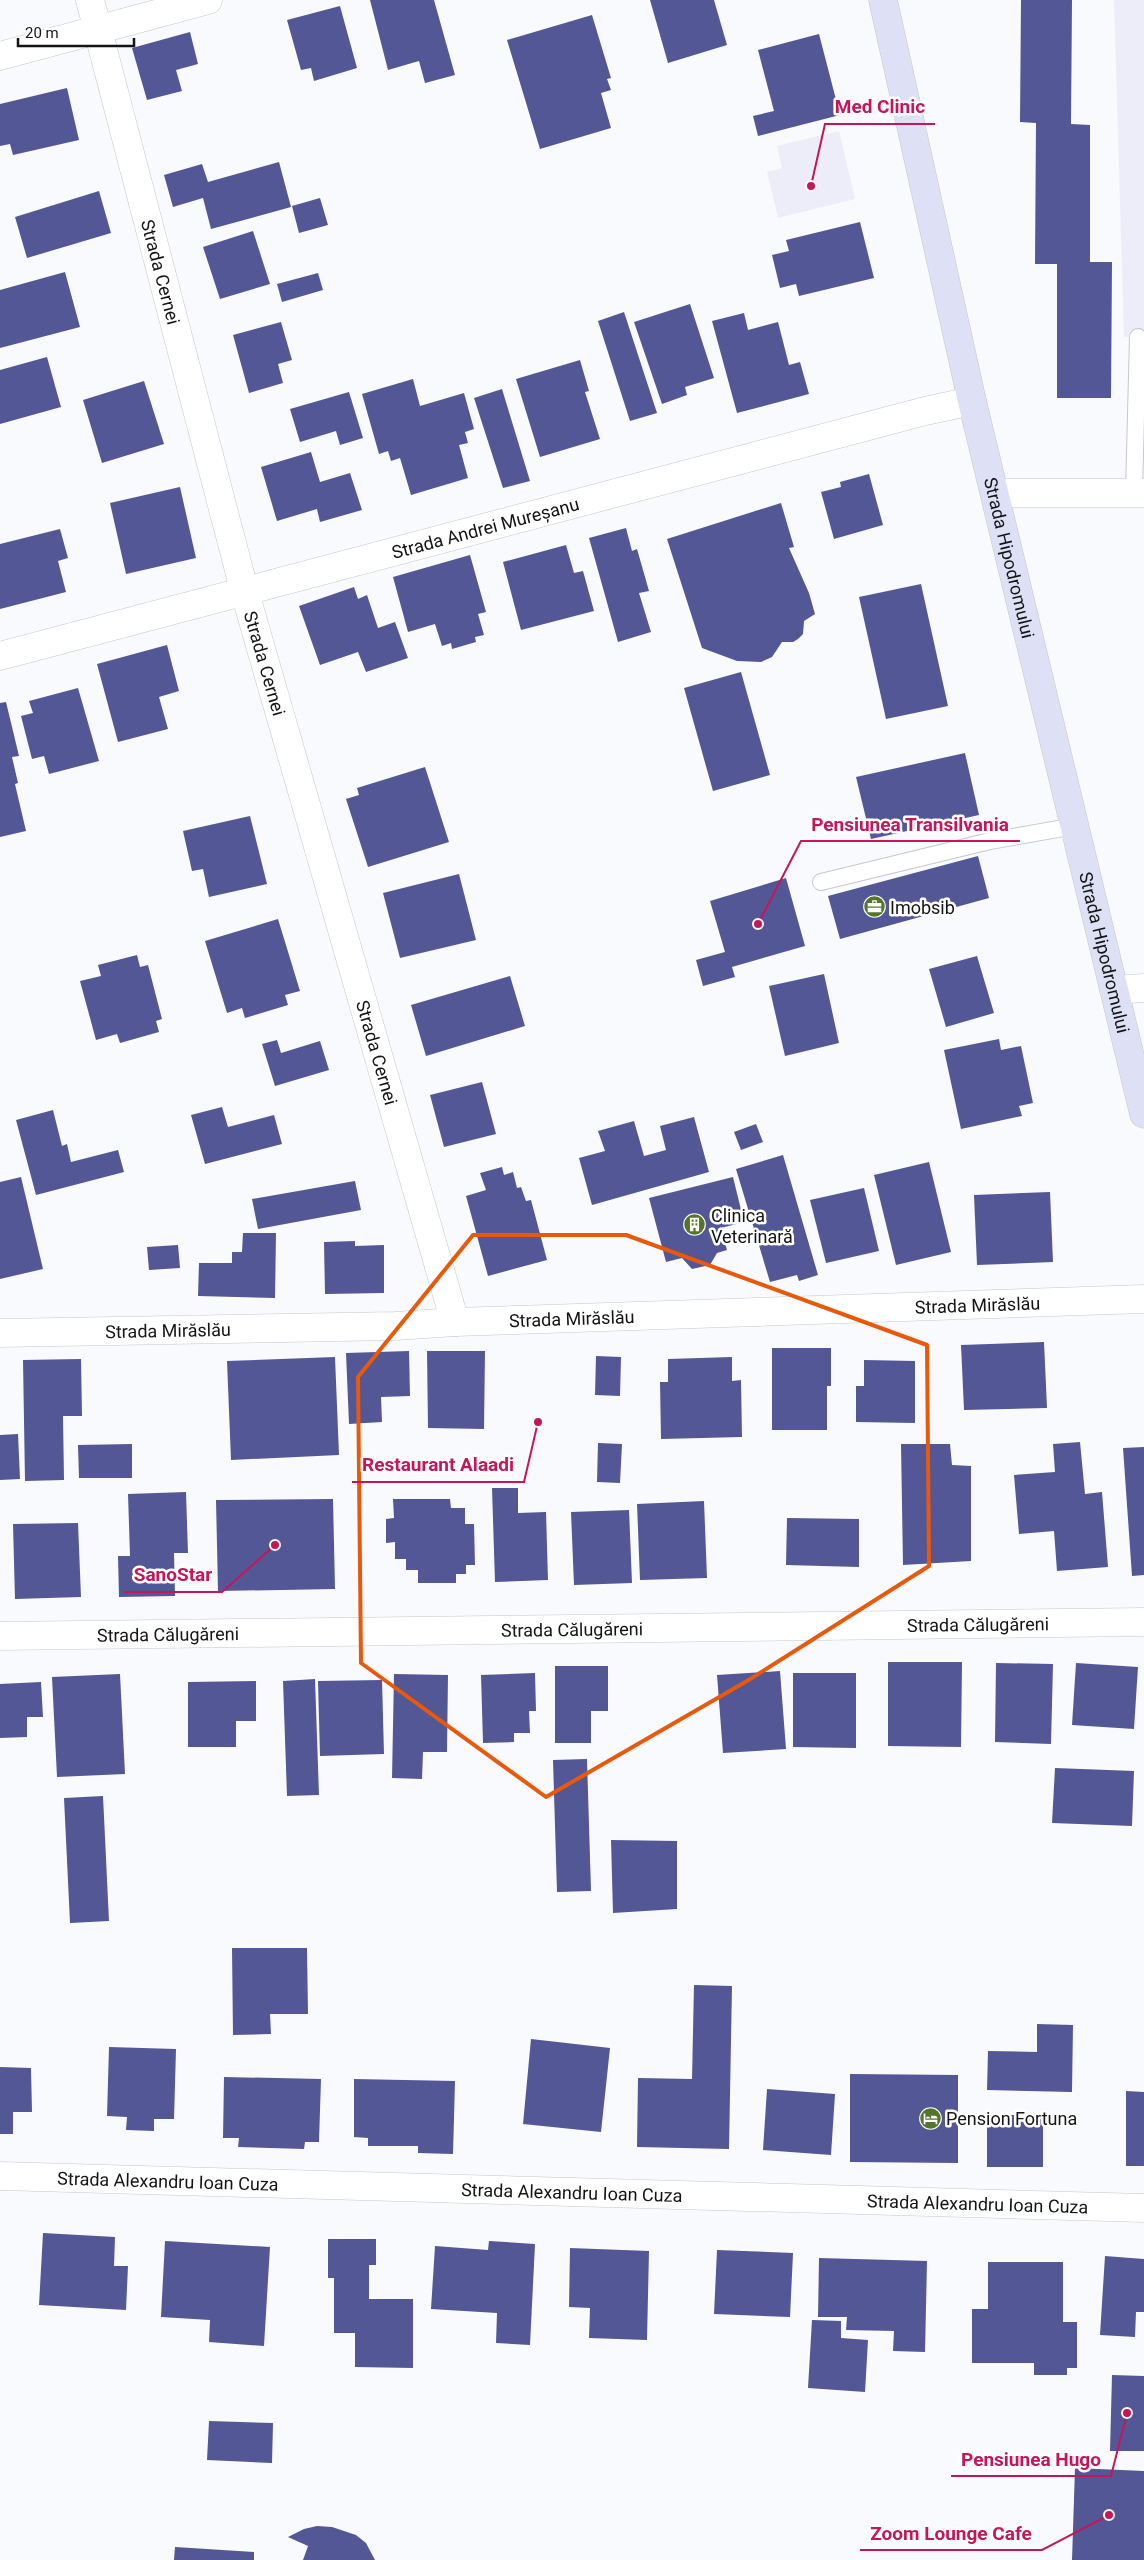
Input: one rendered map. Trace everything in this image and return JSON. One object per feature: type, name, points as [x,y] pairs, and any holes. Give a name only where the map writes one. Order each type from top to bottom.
[{"type":"street","name":"Strada Cernei","points":[[90,0],[245,593],[455,1322]]},
{"type":"street","points":[[0,56],[208,0]]},
{"type":"street","name":"Strada Hipodromului","points":[[883,0],[972,401],[996,494],[1144,1114]]},
{"type":"street","name":"Strada Andrei Mureșanu","points":[[0,656],[245,593],[915,414],[972,401]]},
{"type":"street","points":[[996,494],[1139,492]]},
{"type":"street","points":[[1114,990],[1144,988]]},
{"type":"street","name":"Strada Mirăslău","points":[[0,1333],[395,1326],[455,1322],[1144,1299]]},
{"type":"street","name":"Strada Călugăreni","points":[[0,1636],[1144,1622]]},
{"type":"street","name":"Strada Alexandru Ioan Cuza","points":[[0,2176],[1144,2208]]},
{"type":"lane","points":[[1138,337],[1139,492]]},
{"type":"lane","points":[[821,882],[990,841],[1074,826]]},
{"type":"highlighted area","points":[[473,1235],[626,1235],[927,1345],[929,1566],[747,1681],[546,1797],[361,1663],[358,1377]]},
{"type":"shaded area","points":[[1114,0],[1144,0],[1144,337],[1124,337]]},
{"type":"shaded area","points":[[839,131],[855,199],[778,218],[767,172],[782,168],[777,146]]},
{"type":"building","points":[[370,0],[434,0],[455,75],[425,83],[419,61],[388,70]]},
{"type":"building","points":[[650,0],[714,0],[727,45],[668,63]]},
{"type":"building","points":[[1021,0],[1072,0],[1071,124],[1090,125],[1090,262],[1112,262],[1111,398],[1057,398],[1057,264],[1035,264],[1036,123],[1020,122]]},
{"type":"building","points":[[340,6],[357,68],[314,81],[311,68],[301,70],[287,20]]},
{"type":"building","points":[[592,15],[611,78],[607,79],[611,90],[601,93],[611,128],[540,149],[507,40]]},
{"type":"building","points":[[190,32],[198,64],[176,70],[182,91],[147,100],[132,48]]},
{"type":"building","points":[[819,34],[840,115],[758,136],[753,116],[774,111],[758,50]]},
{"type":"building","points":[[67,88],[79,140],[13,155],[10,144],[0,146],[0,104]]},
{"type":"building","points":[[279,162],[291,207],[211,229],[203,198],[173,207],[164,175],[202,164],[208,182]]},
{"type":"building","points":[[99,191],[111,233],[27,258],[15,217]]},
{"type":"building","points":[[320,198],[328,225],[299,233],[292,206]]},
{"type":"building","points":[[860,222],[874,278],[799,296],[796,284],[780,288],[772,255],[789,251],[786,240]]},
{"type":"building","points":[[253,231],[270,284],[220,299],[203,247]]},
{"type":"building","points":[[65,272],[80,327],[0,348],[0,290]]},
{"type":"building","points":[[318,273],[323,290],[282,302],[277,284]]},
{"type":"building","points":[[690,304],[714,378],[685,387],[687,395],[662,404],[634,322]]},
{"type":"building","points":[[624,312],[657,413],[630,421],[598,321]]},
{"type":"building","points":[[744,313],[748,330],[778,322],[789,365],[800,362],[809,394],[737,413],[712,321]]},
{"type":"building","points":[[281,322],[292,360],[278,364],[283,383],[249,393],[233,335]]},
{"type":"building","points":[[47,357],[61,407],[0,424],[0,370]]},
{"type":"building","points":[[580,360],[589,391],[585,392],[600,439],[540,457],[516,379]]},
{"type":"building","points":[[413,379],[420,406],[464,393],[474,429],[465,432],[468,443],[459,445],[468,478],[411,495],[400,458],[391,461],[388,451],[379,454],[362,394]]},
{"type":"building","points":[[144,381],[164,444],[102,463],[83,400]]},
{"type":"building","points":[[502,389],[530,481],[503,488],[474,398]]},
{"type":"building","points":[[349,392],[363,438],[340,445],[336,431],[300,442],[290,409]]},
{"type":"building","points":[[311,452],[320,482],[350,473],[362,510],[320,522],[317,509],[277,521],[261,467]]},
{"type":"building","points":[[869,474],[883,525],[834,539],[821,492],[841,487],[840,482]]},
{"type":"building","points":[[180,487],[196,558],[126,574],[110,503]]},
{"type":"building","points":[[781,503],[794,547],[789,548],[809,593],[815,614],[804,621],[803,634],[798,639],[793,642],[782,642],[772,657],[761,662],[737,661],[702,648],[667,539]]},
{"type":"building","points":[[626,528],[632,551],[637,549],[649,591],[639,593],[651,632],[618,642],[589,538]]},
{"type":"building","points":[[60,529],[68,558],[58,561],[66,592],[0,609],[0,544]]},
{"type":"building","points":[[566,545],[574,573],[583,571],[594,611],[521,630],[503,562]]},
{"type":"building","points":[[470,555],[486,612],[478,614],[484,635],[475,637],[476,642],[452,649],[451,643],[442,646],[435,624],[408,632],[393,577]]},
{"type":"building","points":[[921,584],[948,706],[886,719],[859,597]]},
{"type":"building","points":[[354,587],[358,599],[367,595],[378,628],[395,622],[408,658],[366,672],[358,652],[320,665],[299,606]]},
{"type":"building","points":[[167,645],[179,691],[159,697],[168,729],[118,742],[97,664]]},
{"type":"building","points":[[741,672],[770,775],[713,791],[684,688]]},
{"type":"building","points":[[78,688],[99,761],[49,774],[44,756],[32,759],[21,716],[33,713],[29,701]]},
{"type":"building","points":[[6,702],[19,756],[12,757],[18,783],[15,784],[26,831],[0,837],[0,703]]},
{"type":"building","points":[[965,753],[979,815],[871,839],[856,777]]},
{"type":"building","points":[[425,767],[449,842],[368,867],[346,799],[359,795],[357,788]]},
{"type":"building","points":[[250,816],[267,884],[209,897],[203,869],[192,871],[183,831]]},
{"type":"building","points":[[978,856],[989,898],[840,939],[828,896]]},
{"type":"building","points":[[459,874],[476,940],[400,958],[383,893]]},
{"type":"building","points":[[786,878],[805,946],[732,967],[735,977],[703,986],[696,960],[725,952],[710,901]]},
{"type":"building","points":[[278,919],[300,991],[285,995],[288,1005],[245,1018],[242,1008],[227,1013],[205,941]]},
{"type":"building","points":[[137,955],[140,967],[148,965],[162,1019],[156,1021],[159,1032],[120,1043],[117,1034],[96,1040],[80,981],[101,976],[98,965]]},
{"type":"building","points":[[977,956],[994,1013],[946,1027],[929,969]]},
{"type":"building","points":[[824,974],[839,1043],[785,1056],[769,986]]},
{"type":"building","points":[[510,976],[525,1026],[426,1056],[411,1005]]},
{"type":"building","points":[[999,1039],[1001,1050],[1021,1046],[1033,1103],[1019,1106],[1022,1116],[961,1129],[944,1050]]},
{"type":"building","points":[[277,1040],[281,1053],[320,1041],[329,1070],[275,1086],[262,1044]]},
{"type":"building","points":[[482,1082],[496,1134],[444,1147],[430,1095]]},
{"type":"building","points":[[222,1107],[228,1127],[274,1115],[282,1144],[205,1164],[191,1115]]},
{"type":"building","points":[[53,1110],[62,1146],[67,1144],[71,1162],[118,1150],[124,1172],[36,1195],[16,1120]]},
{"type":"building","points":[[694,1117],[709,1172],[592,1205],[579,1158],[605,1151],[598,1131],[634,1121],[644,1156],[666,1150],[660,1126]]},
{"type":"building","points":[[756,1124],[763,1142],[741,1150],[734,1132]]},
{"type":"building","points":[[783,1155],[818,1275],[799,1281],[797,1275],[770,1282],[736,1169]]},
{"type":"building","points":[[929,1162],[951,1252],[896,1265],[874,1175]]},
{"type":"building","points":[[502,1167],[504,1175],[513,1172],[517,1188],[521,1187],[526,1201],[531,1200],[547,1260],[488,1276],[466,1196],[486,1190],[480,1173]]},
{"type":"building","points":[[21,1177],[43,1269],[0,1279],[0,1182]]},
{"type":"building","name":"Clinica Veterinară","points":[[733,1177],[744,1222],[721,1228],[727,1250],[717,1253],[710,1265],[692,1269],[682,1258],[666,1262],[649,1198]]},
{"type":"building","points":[[355,1181],[361,1210],[258,1229],[252,1199]]},
{"type":"building","points":[[864,1188],[879,1251],[826,1263],[810,1200]]},
{"type":"building","points":[[1050,1192],[1053,1262],[977,1265],[974,1195]]},
{"type":"building","points":[[243,1233],[276,1233],[275,1298],[198,1296],[199,1263],[232,1263],[232,1252],[242,1252]]},
{"type":"building","points":[[355,1241],[355,1246],[384,1245],[384,1293],[325,1294],[324,1242]]},
{"type":"building","points":[[178,1245],[180,1268],[149,1270],[147,1247]]},
{"type":"building","points":[[1044,1342],[1047,1408],[964,1410],[961,1345]]},
{"type":"building","points":[[772,1348],[831,1348],[831,1386],[827,1386],[827,1430],[772,1430]]},
{"type":"building","points":[[409,1351],[410,1396],[381,1397],[382,1422],[349,1424],[346,1353]]},
{"type":"building","points":[[427,1351],[485,1351],[484,1429],[428,1428]]},
{"type":"building","points":[[596,1356],[621,1357],[620,1396],[595,1395]]},
{"type":"building","points":[[335,1357],[339,1455],[231,1460],[227,1361]]},
{"type":"building","points":[[732,1357],[732,1381],[741,1380],[742,1437],[661,1439],[660,1382],[668,1382],[668,1359]]},
{"type":"building","points":[[81,1359],[82,1416],[63,1416],[64,1480],[25,1481],[23,1360]]},
{"type":"building","points":[[864,1360],[915,1361],[915,1423],[856,1422],[856,1386],[864,1386]]},
{"type":"building","points":[[18,1434],[20,1479],[0,1480],[0,1435]]},
{"type":"building","points":[[1080,1442],[1085,1494],[1102,1492],[1108,1567],[1057,1571],[1054,1531],[1019,1534],[1014,1475],[1055,1472],[1053,1444]]},
{"type":"building","points":[[598,1443],[622,1444],[620,1483],[597,1482]]},
{"type":"building","points":[[132,1444],[132,1478],[79,1478],[78,1445]]},
{"type":"building","points":[[901,1444],[950,1444],[952,1465],[971,1466],[971,1561],[903,1565]]},
{"type":"building","points":[[1144,1447],[1144,1575],[1132,1576],[1123,1448]]},
{"type":"building","points":[[492,1488],[518,1488],[518,1513],[546,1512],[548,1580],[495,1582]]},
{"type":"building","points":[[186,1492],[188,1553],[174,1553],[175,1596],[119,1597],[118,1556],[130,1556],[128,1494]]},
{"type":"building","points":[[333,1499],[335,1589],[218,1591],[216,1500]]},
{"type":"building","points":[[393,1499],[450,1499],[451,1508],[465,1508],[465,1524],[474,1524],[475,1565],[466,1565],[466,1574],[456,1574],[456,1583],[418,1583],[418,1570],[406,1570],[406,1559],[395,1559],[395,1542],[386,1543],[386,1519],[394,1518]]},
{"type":"building","points":[[704,1501],[707,1578],[640,1580],[637,1504]]},
{"type":"building","points":[[629,1510],[632,1583],[574,1585],[571,1512]]},
{"type":"building","points":[[787,1518],[859,1519],[859,1567],[786,1565]]},
{"type":"building","points":[[78,1523],[81,1597],[15,1599],[13,1524]]},
{"type":"building","points":[[888,1662],[962,1662],[961,1747],[888,1746]]},
{"type":"building","points":[[996,1663],[1053,1664],[1051,1744],[995,1742]]},
{"type":"building","points":[[1076,1663],[1138,1667],[1134,1729],[1072,1725]]},
{"type":"building","points":[[555,1666],[608,1666],[608,1711],[591,1711],[591,1743],[555,1743]]},
{"type":"building","points":[[780,1671],[786,1749],[723,1753],[717,1675]]},
{"type":"building","points":[[535,1673],[536,1711],[529,1711],[530,1733],[514,1733],[514,1742],[483,1743],[481,1675]]},
{"type":"building","points":[[793,1673],[856,1673],[856,1748],[793,1747]]},
{"type":"building","points":[[120,1674],[125,1774],[57,1777],[52,1677]]},
{"type":"building","points":[[394,1674],[448,1675],[447,1752],[423,1752],[422,1779],[392,1778]]},
{"type":"building","points":[[315,1679],[319,1795],[287,1796],[283,1681]]},
{"type":"building","points":[[382,1680],[384,1754],[320,1756],[318,1681]]},
{"type":"building","points":[[256,1681],[256,1721],[236,1721],[236,1747],[188,1747],[188,1682]]},
{"type":"building","points":[[41,1682],[43,1717],[27,1717],[27,1737],[0,1738],[0,1684]]},
{"type":"building","points":[[587,1759],[591,1891],[557,1892],[553,1760]]},
{"type":"building","points":[[1055,1768],[1134,1771],[1132,1826],[1052,1823]]},
{"type":"building","points":[[103,1796],[109,1921],[70,1923],[64,1798]]},
{"type":"building","points":[[611,1840],[677,1841],[677,1909],[613,1913]]},
{"type":"building","points":[[232,1948],[307,1948],[308,2014],[270,2014],[271,2034],[233,2035]]},
{"type":"building","points":[[694,1985],[732,1986],[729,2149],[637,2147],[638,2078],[692,2079]]},
{"type":"building","points":[[1037,2024],[1073,2025],[1072,2092],[987,2090],[988,2051],[1037,2052]]},
{"type":"building","points":[[531,2039],[610,2048],[601,2132],[523,2124]]},
{"type":"building","points":[[109,2047],[176,2049],[174,2119],[154,2119],[154,2131],[126,2130],[127,2117],[107,2116]]},
{"type":"building","points":[[0,2067],[31,2068],[32,2112],[13,2112],[13,2134],[0,2134]]},
{"type":"building","points":[[850,2074],[958,2075],[958,2163],[850,2162]]},
{"type":"building","points":[[224,2077],[321,2079],[319,2142],[305,2142],[304,2149],[238,2147],[239,2138],[223,2138]]},
{"type":"building","points":[[354,2079],[455,2081],[453,2154],[418,2153],[418,2146],[368,2146],[368,2138],[354,2137]]},
{"type":"building","points":[[767,2089],[835,2094],[831,2155],[763,2150]]},
{"type":"building","points":[[1126,2091],[1144,2092],[1144,2166],[1126,2166]]},
{"type":"building","points":[[987,2115],[1043,2115],[1043,2167],[987,2167]]},
{"type":"building","points":[[43,2233],[115,2237],[114,2266],[128,2266],[126,2310],[39,2305]]},
{"type":"building","points":[[328,2239],[376,2239],[376,2265],[369,2265],[369,2299],[413,2299],[413,2368],[355,2367],[355,2333],[334,2333],[334,2278],[328,2278]]},
{"type":"building","points":[[165,2241],[270,2247],[264,2346],[209,2342],[210,2320],[161,2317]]},
{"type":"building","points":[[489,2241],[535,2244],[530,2345],[496,2343],[497,2313],[431,2309],[435,2246],[488,2250]]},
{"type":"building","points":[[570,2248],[649,2251],[647,2340],[589,2338],[590,2308],[569,2307]]},
{"type":"building","points":[[717,2250],[793,2253],[790,2317],[714,2314]]},
{"type":"building","points":[[1105,2256],[1144,2259],[1144,2312],[1136,2312],[1135,2337],[1100,2335]]},
{"type":"building","points":[[819,2258],[927,2261],[925,2352],[893,2351],[894,2331],[846,2330],[847,2317],[818,2317]]},
{"type":"building","points":[[988,2262],[1063,2262],[1063,2322],[1077,2322],[1077,2368],[1067,2368],[1067,2375],[1034,2375],[1034,2363],[972,2363],[972,2309],[988,2309]]},
{"type":"building","points":[[812,2320],[841,2321],[841,2338],[868,2340],[865,2392],[808,2388]]},
{"type":"building","points":[[1112,2375],[1144,2376],[1144,2451],[1110,2451]]},
{"type":"building","points":[[209,2421],[273,2423],[272,2463],[207,2460]]},
{"type":"building","points":[[1075,2468],[1144,2471],[1144,2560],[1072,2560]]},
{"type":"building","points":[[317,2526],[332,2527],[356,2535],[366,2543],[375,2560],[303,2560],[308,2546],[288,2537],[304,2529]]},
{"type":"building","points":[[175,2547],[254,2552],[254,2560],[174,2560]]},
{"type":"place","name":"Med Clinic","points":[[811,186]]},
{"type":"place","name":"Imobsib","points":[[874,907]]},
{"type":"place","name":"Pensiunea Transilvania","points":[[758,924]]},
{"type":"place","name":"Clinica Veterinară","points":[[695,1225]]},
{"type":"place","name":"Restaurant Alaadi","points":[[538,1422]]},
{"type":"place","name":"SanoStar","points":[[275,1545]]},
{"type":"place","name":"Pension Fortuna","points":[[930,2118]]},
{"type":"place","name":"Pensiunea Hugo","points":[[1127,2413]]},
{"type":"place","name":"Zoom Lounge Cafe","points":[[1109,2515]]}]
